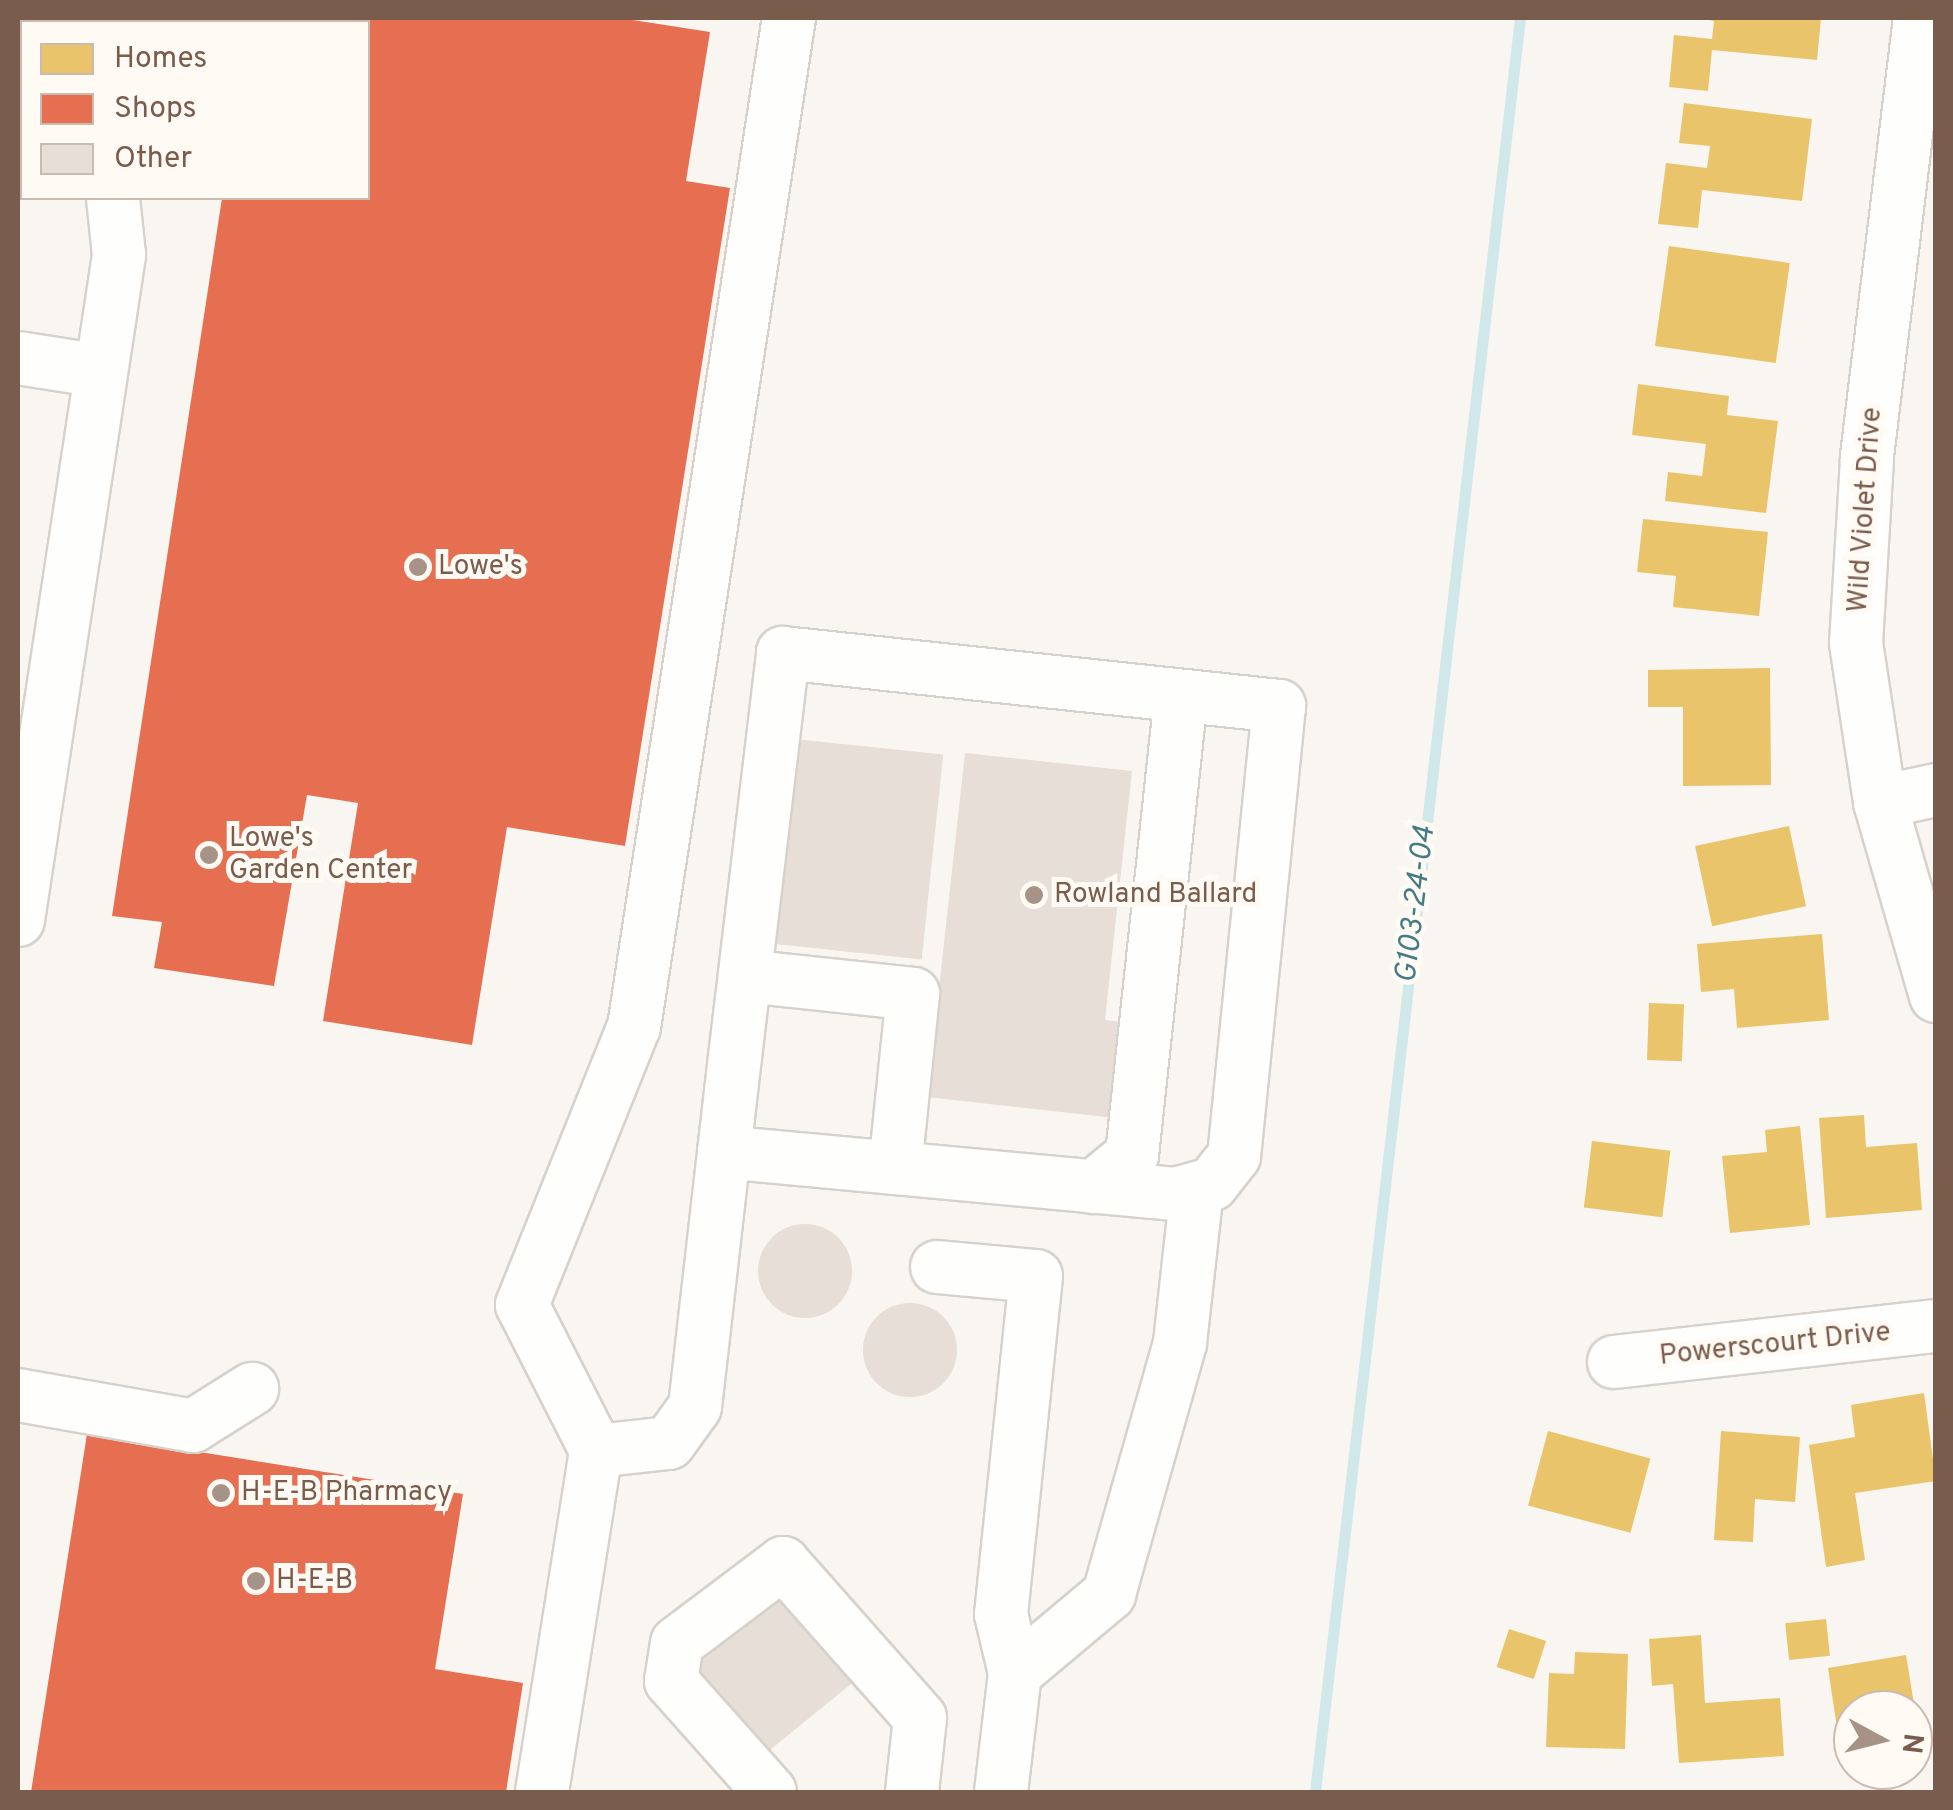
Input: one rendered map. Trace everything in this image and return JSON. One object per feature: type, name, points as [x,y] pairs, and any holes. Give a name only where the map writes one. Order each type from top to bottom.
[{"type":"street","points":[[542,1792],[596,1451],[522,1305],[634,1027],[790,18]]},
{"type":"street","name":"Wild Violet Drive","points":[[1920,18],[1867,459],[1856,642],[1880,802],[1936,996]]},
{"type":"street","points":[[18,910],[120,255],[113,200]]},
{"type":"street","points":[[120,255],[149,200]]},
{"type":"street","points":[[18,358],[102,371]]},
{"type":"street","points":[[596,1451],[668,1443],[695,1408],[724,1152],[783,654],[1279,706],[1234,1156],[1212,1184],[1196,1188],[1093,1186],[724,1152]]},
{"type":"street","points":[[1093,1186],[1132,1155],[1180,696]]},
{"type":"street","points":[[1880,802],[1936,790]]},
{"type":"street","points":[[745,976],[913,994],[895,1168]]},
{"type":"street","points":[[1015,1673],[1108,1594],[1180,1342],[1196,1188]]},
{"type":"street","points":[[937,1268],[1036,1276],[1001,1614],[1015,1673],[1000,1792]]},
{"type":"street","name":"Powerscourt Drive","points":[[1614,1362],[1936,1326]]},
{"type":"street","points":[[18,1395],[194,1426],[252,1389]]},
{"type":"street","points":[[770,1792],[672,1681],[677,1643],[783,1563],[920,1718],[912,1792]]},
{"type":"building: Homes","points":[[1701,18],[1821,18],[1817,60],[1712,50],[1708,91],[1669,87],[1674,35],[1712,39],[1714,21]]},
{"type":"building: Homes","points":[[1684,103],[1812,119],[1802,201],[1702,190],[1698,228],[1658,224],[1666,163],[1707,168],[1710,146],[1679,143]]},
{"type":"building: Homes","points":[[1669,246],[1790,263],[1776,363],[1655,346]]},
{"type":"building: Homes","points":[[1638,384],[1729,396],[1727,415],[1778,421],[1766,513],[1665,501],[1668,472],[1702,476],[1706,444],[1632,435]]},
{"type":"building: Homes","points":[[1643,519],[1768,532],[1759,616],[1673,607],[1676,576],[1637,572]]},
{"type":"building: Homes","points":[[1770,668],[1771,785],[1683,786],[1683,707],[1648,707],[1648,670]]},
{"type":"building: Homes","points":[[1789,826],[1806,906],[1712,926],[1695,846]]},
{"type":"building: Homes","points":[[1822,934],[1829,1020],[1737,1028],[1734,989],[1701,992],[1697,944]]},
{"type":"building: Homes","points":[[1649,1003],[1684,1004],[1682,1061],[1647,1060]]},
{"type":"building: Homes","points":[[1864,1115],[1866,1147],[1917,1143],[1922,1210],[1826,1218],[1819,1118]]},
{"type":"building: Homes","points":[[1800,1126],[1810,1225],[1730,1233],[1722,1156],[1767,1152],[1765,1130]]},
{"type":"building: Homes","points":[[1592,1141],[1670,1151],[1662,1217],[1584,1208]]},
{"type":"building: Homes","points":[[1924,1393],[1936,1481],[1855,1493],[1865,1560],[1826,1567],[1809,1445],[1855,1437],[1851,1405]]},
{"type":"building: Homes","points":[[1548,1431],[1650,1458],[1630,1533],[1528,1505]]},
{"type":"building: Homes","points":[[1721,1431],[1800,1437],[1795,1502],[1755,1499],[1753,1542],[1714,1540]]},
{"type":"building: Homes","points":[[1826,1619],[1830,1656],[1789,1660],[1785,1623]]},
{"type":"building: Homes","points":[[1509,1629],[1546,1641],[1534,1679],[1497,1667]]},
{"type":"building: Homes","points":[[1701,1635],[1705,1703],[1780,1698],[1784,1756],[1679,1763],[1673,1684],[1652,1686],[1649,1639]]},
{"type":"building: Homes","points":[[1575,1652],[1628,1654],[1625,1749],[1546,1747],[1549,1673],[1574,1674]]},
{"type":"building: Homes","points":[[1906,1655],[1912,1690],[1833,1690],[1833,1701],[1828,1668]]},
{"type":"building: Shops","name":"Lowe's","points":[[251,18],[620,18],[710,32],[686,181],[730,188],[625,846],[507,827],[472,1045],[323,1021],[358,803],[307,795],[274,986],[154,968],[162,922],[112,916],[222,200],[370,200],[370,20]]},
{"type":"building: Shops","name":"H-E-B","points":[[87,1434],[463,1494],[435,1669],[523,1683],[506,1792],[31,1792]]},
{"type":"building: Other","points":[[224,18],[243,20],[148,20]]},
{"type":"building: Other","points":[[795,739],[943,755],[922,959],[773,944]]},
{"type":"building: Other","name":"Rowland Ballard","points":[[965,753],[1132,771],[1105,1020],[1134,1023],[1124,1119],[927,1097]]},
{"type":"building: Other","points":[[805,1224],[823,1228],[838,1238],[848,1253],[852,1271],[848,1289],[838,1304],[823,1314],[805,1318],[787,1314],[772,1304],[762,1289],[758,1271],[762,1253],[772,1238],[787,1228]]},
{"type":"building: Other","points":[[910,1303],[928,1307],[943,1317],[953,1332],[957,1350],[953,1368],[943,1383],[928,1393],[910,1397],[892,1393],[877,1383],[867,1368],[863,1350],[867,1332],[877,1317],[892,1307]]},
{"type":"building: Other","points":[[787,1588],[859,1677],[766,1753],[694,1664]]},
{"type":"waterway","name":"G103-24-04","points":[[1315,1792],[1520,18]]},
{"type":"place","name":"Lowe's","points":[[418,567]]},
{"type":"place","name":"Lowe's Garden Center","points":[[209,855]]},
{"type":"place","name":"Rowland Ballard","points":[[1034,895]]},
{"type":"place","name":"H-E-B Pharmacy","points":[[221,1493]]},
{"type":"place","name":"H-E-B","points":[[256,1581]]}]
